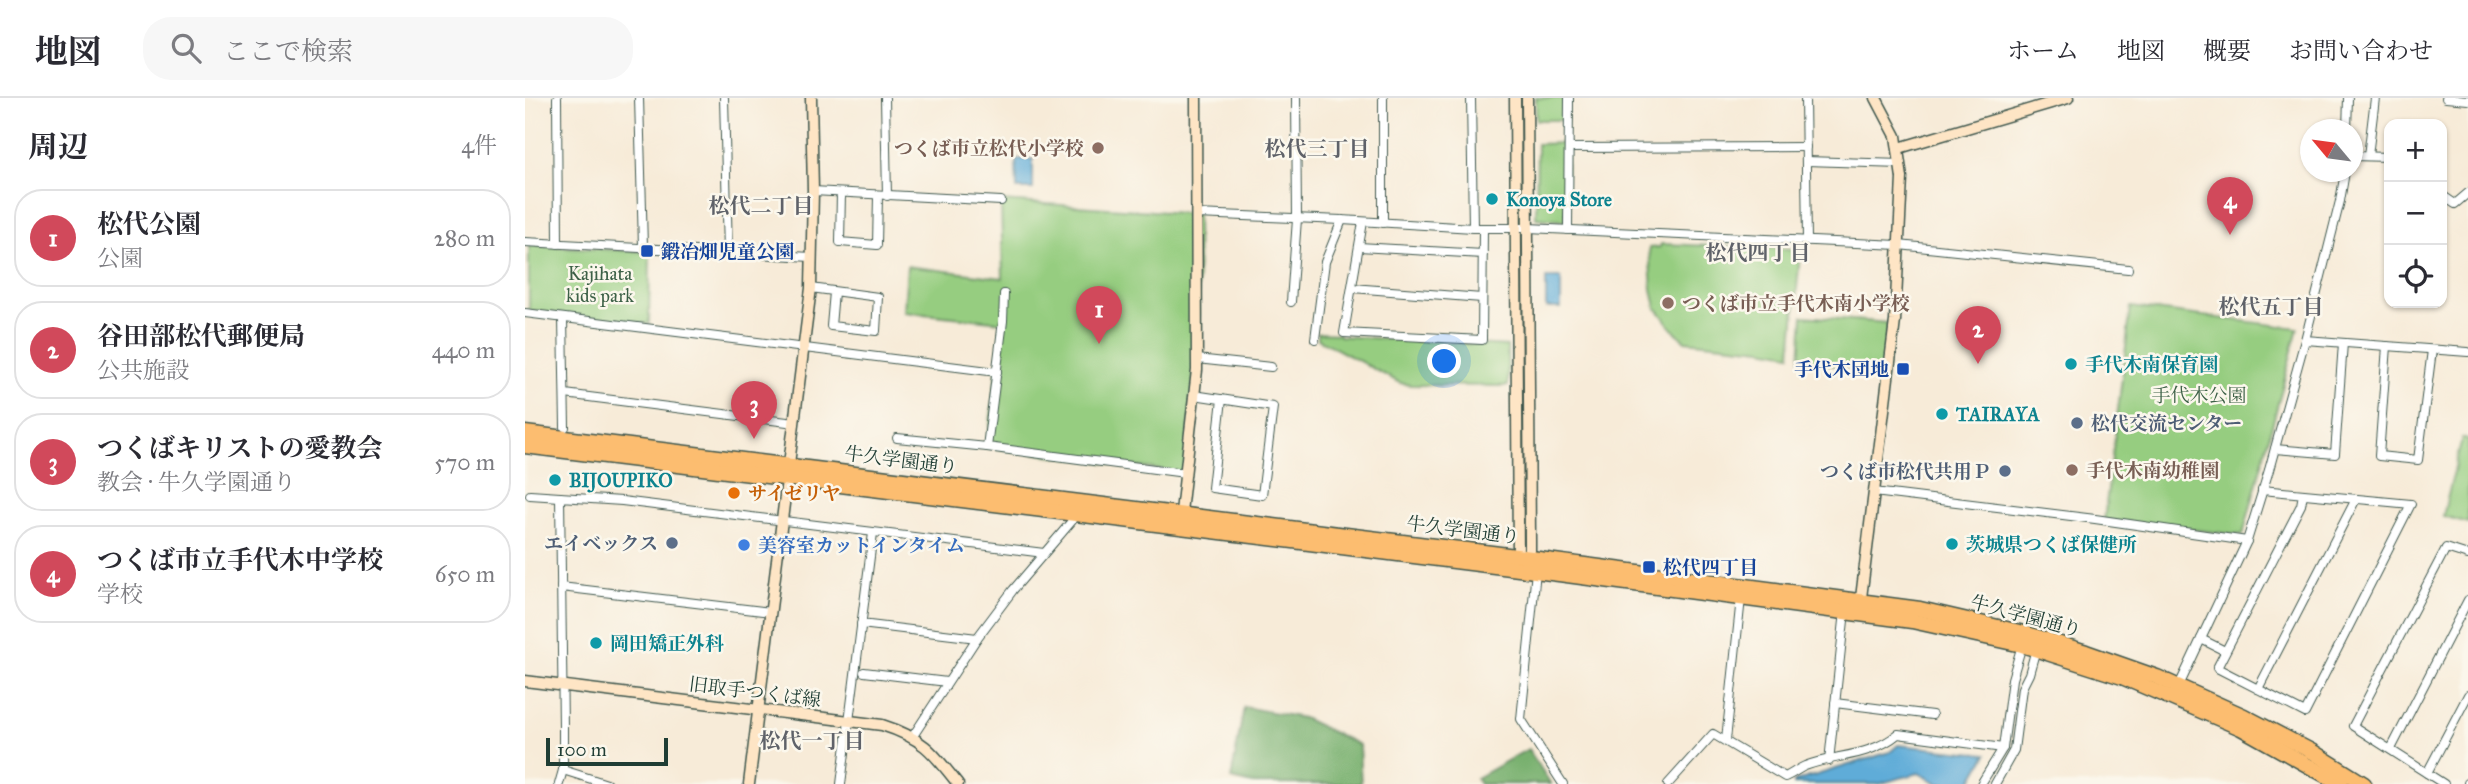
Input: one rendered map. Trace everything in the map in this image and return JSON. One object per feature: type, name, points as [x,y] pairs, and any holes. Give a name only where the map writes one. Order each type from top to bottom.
[{"type":"highway","name":"牛久学園通り","points":[[525,433],[1077,515],[1180,521]]},
{"type":"highway","name":"牛久学園通り","points":[[525,446],[789,472],[1855,608],[2029,647],[2176,692],[2293,741],[2364,784]]},
{"type":"highway","name":"牛久学園通り","points":[[1526,564],[1741,598],[1945,614],[2024,633],[2106,658],[2176,692],[2341,784]]},
{"type":"street","points":[[557,98],[558,244]]},
{"type":"street","points":[[639,98],[643,247]]},
{"type":"street","points":[[724,98],[727,252]]},
{"type":"street","points":[[749,784],[811,288],[811,98]]},
{"type":"street","points":[[841,193],[840,242],[877,245],[883,196],[884,98]]},
{"type":"street","points":[[1180,521],[1197,359],[1196,98]]},
{"type":"street","points":[[1291,302],[1297,219],[1296,98]]},
{"type":"street","points":[[1383,98],[1383,223]]},
{"type":"street","points":[[1471,98],[1473,228]]},
{"type":"street","points":[[1515,98],[1515,228],[1526,564]]},
{"type":"street","points":[[1527,98],[1526,564],[1521,719],[1563,784]]},
{"type":"street","points":[[1568,230],[1569,98]]},
{"type":"street","points":[[1805,98],[1807,241]]},
{"type":"street","points":[[1829,761],[1835,704],[1855,608],[1874,492],[1895,321],[1901,164],[1899,148],[1891,126],[1876,98]]},
{"type":"street","points":[[1899,148],[2066,98]]},
{"type":"street","points":[[2347,119],[2348,98]]},
{"type":"street","points":[[2368,156],[2375,98]]},
{"type":"street","points":[[2445,98],[2468,100]]},
{"type":"street","points":[[1569,148],[1806,148]]},
{"type":"street","points":[[2363,156],[2384,157]]},
{"type":"street","points":[[1806,161],[1901,164]]},
{"type":"street","points":[[2176,692],[2246,541],[2305,340],[2343,182]]},
{"type":"street","points":[[813,191],[1001,201]]},
{"type":"street","points":[[2447,198],[2455,204],[2468,193]]},
{"type":"street","points":[[1197,214],[1899,245],[2127,269]]},
{"type":"street","points":[[1315,339],[1325,262],[1342,220]]},
{"type":"street","points":[[1363,222],[1344,332],[1482,340],[1483,228]]},
{"type":"street","points":[[525,242],[813,257]]},
{"type":"street","points":[[1359,247],[1483,254]]},
{"type":"street","points":[[811,288],[878,297],[876,331],[831,326],[834,292]]},
{"type":"street","points":[[1352,288],[1482,298]]},
{"type":"street","points":[[987,447],[1004,294]]},
{"type":"street","points":[[525,313],[997,372]]},
{"type":"street","points":[[563,318],[565,427]]},
{"type":"street","points":[[2305,340],[2468,352]]},
{"type":"street","points":[[2275,449],[2335,454],[2343,343]]},
{"type":"street","points":[[2387,346],[2379,456],[2418,460],[2432,350]]},
{"type":"street","points":[[1197,359],[1271,367]]},
{"type":"street","points":[[565,394],[795,424]]},
{"type":"street","points":[[1194,395],[1222,399],[1273,407],[1262,495],[1212,488],[1222,399]]},
{"type":"street","points":[[897,438],[1185,473]]},
{"type":"street","points":[[2262,490],[2410,504],[2305,713],[2217,668],[2301,505],[2303,494]]},
{"type":"street","points":[[1874,492],[2246,541]]},
{"type":"street","points":[[530,495],[622,501],[1044,554]]},
{"type":"street","points":[[559,784],[563,770],[560,497]]},
{"type":"street","points":[[2258,689],[2355,499]]},
{"type":"street","points":[[913,736],[977,638],[1077,515]]},
{"type":"street","points":[[841,784],[873,533]]},
{"type":"street","points":[[2444,784],[2353,726],[2446,548],[2468,555]]},
{"type":"street","points":[[561,587],[771,612]]},
{"type":"street","points":[[1726,740],[1741,598]]},
{"type":"street","points":[[2391,749],[2468,600]]},
{"type":"street","points":[[861,624],[977,638]]},
{"type":"street","points":[[2201,639],[2225,651]]},
{"type":"street","points":[[1981,784],[2003,748],[2012,679],[2029,647]]},
{"type":"street","points":[[1995,784],[2014,750],[2022,688],[2029,674],[2029,647]]},
{"type":"street","points":[[864,672],[947,682]]},
{"type":"street","name":"旧取手つくば線","points":[[525,681],[883,724],[913,736],[931,750],[958,784]]},
{"type":"street","points":[[2427,773],[2468,695]]},
{"type":"street","points":[[1835,704],[1932,715]]},
{"type":"street","points":[[1668,784],[1713,734],[1785,777],[1805,766],[1867,751],[1885,744],[1898,734],[2003,748]]},
{"type":"street","points":[[563,770],[607,784]]},
{"type":"green space","points":[[1536,98],[1566,98],[1566,120],[1536,120]]},
{"type":"green space","points":[[1566,143],[1566,221],[1536,218],[1537,144]]},
{"type":"green space","points":[[1001,201],[1197,214],[1198,329],[1185,473],[987,447],[1003,322],[904,312],[907,266],[1003,278]]},
{"type":"green space","points":[[1661,244],[1793,249],[1793,255],[1800,255],[1791,354],[1685,341],[1656,307],[1649,248],[1660,247]]},
{"type":"green space","name":"Kajihata kids park","points":[[529,245],[650,252],[649,324],[529,311]]},
{"type":"green space","name":"手代木公園","points":[[2131,307],[2298,328],[2243,535],[2104,520]]},
{"type":"green space","points":[[1803,316],[1888,323],[1882,371],[1804,362],[1800,359]]},
{"type":"green space","points":[[1318,333],[1507,346],[1508,386],[1400,383],[1318,339]]},
{"type":"green space","points":[[2462,438],[2468,440],[2468,523],[2443,516]]},
{"type":"green space","points":[[1244,707],[1303,718],[1359,745],[1361,784],[1254,784],[1231,779]]},
{"type":"green space","points":[[1528,749],[1551,784],[1480,784],[1476,778]]},
{"type":"water","points":[[1016,159],[1033,159],[1033,189],[1017,189]]},
{"type":"water","points":[[1546,278],[1561,278],[1561,308],[1546,308]]},
{"type":"water","points":[[1898,745],[1987,754],[1970,784],[1939,784],[1919,773],[1878,784],[1794,784],[1890,752]]},
{"type":"place","name":"つくば市立松代小学校","points":[[1098,148]]},
{"type":"place","name":"Konoya Store","points":[[1492,199]]},
{"type":"place","name":"つくば市立手代木中学校","points":[[2230,235]]},
{"type":"place","name":"鍛冶畑児童公園","points":[[647,251]]},
{"type":"place","name":"つくば市立手代木南小学校","points":[[1668,303]]},
{"type":"place","name":"松代公園","points":[[1099,344]]},
{"type":"place","name":"谷田部松代郵便局","points":[[1978,364]]},
{"type":"place","name":"手代木南保育園","points":[[2071,364]]},
{"type":"place","name":"手代木団地","points":[[1903,369]]},
{"type":"place","name":"TAIRAYA","points":[[1942,414]]},
{"type":"place","name":"松代交流センター","points":[[2077,423]]},
{"type":"place","name":"つくばキリストの愛教会","points":[[754,439]]},
{"type":"place","name":"手代木南幼稚園","points":[[2072,470]]},
{"type":"place","name":"つくば市松代共用Ｐ","points":[[2005,471]]},
{"type":"place","name":"BIJOUPIKO","points":[[555,480]]},
{"type":"place","name":"サイゼリヤ","points":[[734,493]]},
{"type":"place","name":"エイベックス","points":[[672,543]]},
{"type":"place","name":"茨城県つくば保健所","points":[[1952,544]]},
{"type":"place","name":"美容室カットインタイム","points":[[744,545]]},
{"type":"place","name":"松代四丁目","points":[[1649,567]]},
{"type":"place","name":"岡田矯正外科","points":[[596,643]]},
{"type":"district","name":"松代三丁目","points":[[1317,149]]},
{"type":"district","name":"松代二丁目","points":[[761,206]]},
{"type":"district","name":"松代四丁目","points":[[1758,253]]},
{"type":"district","name":"松代五丁目","points":[[2271,307]]},
{"type":"district","name":"松代一丁目","points":[[812,741]]}]
